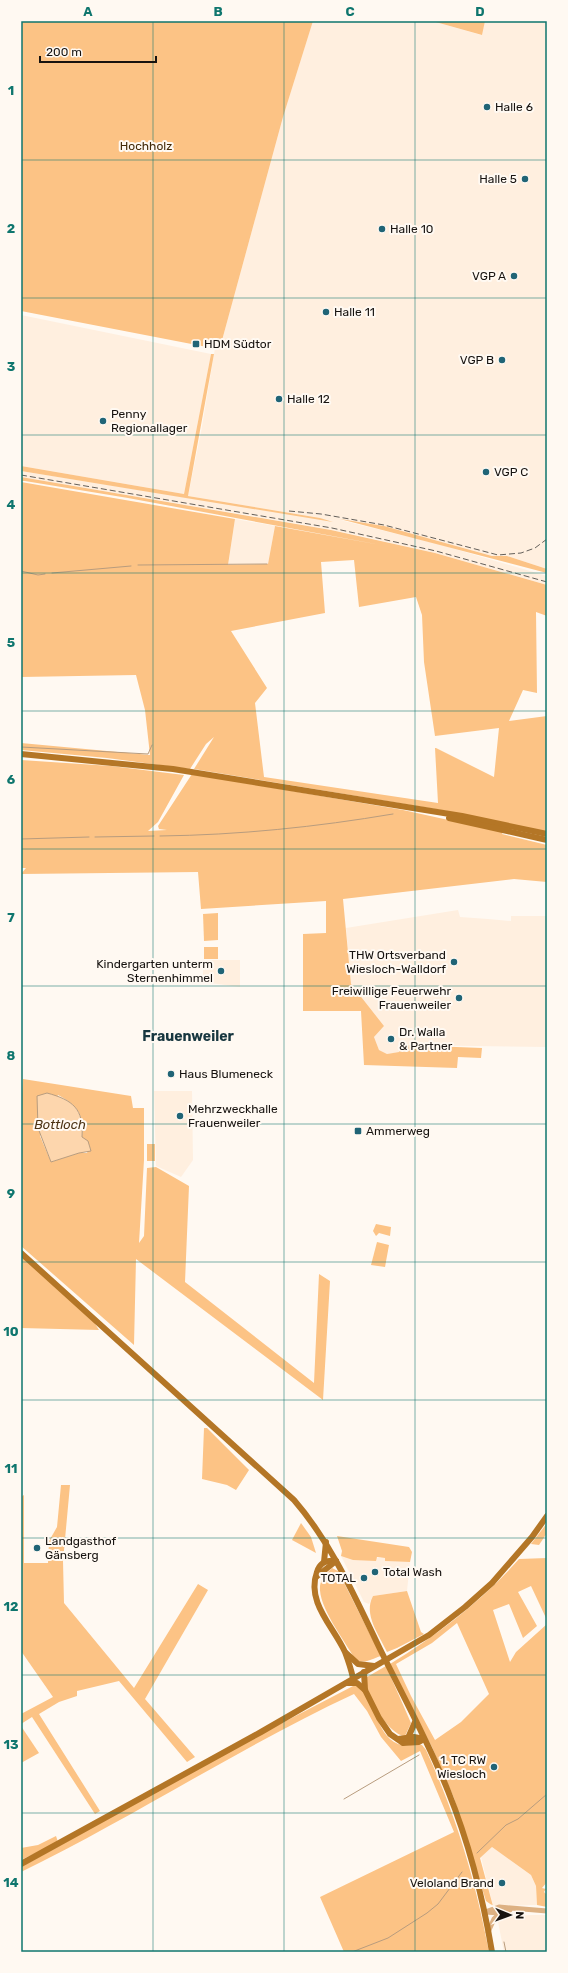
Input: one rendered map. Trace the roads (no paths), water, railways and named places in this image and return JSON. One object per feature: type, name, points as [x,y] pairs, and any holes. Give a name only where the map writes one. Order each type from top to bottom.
[{"type":"main road","points":[[21,754],[173,769],[462,816],[547,834]]},
{"type":"main road","points":[[336,795],[547,840]]},
{"type":"main road","points":[[21,1253],[294,1500],[326,1542],[416,1722],[445,1784],[456,1813],[485,1912],[492,1952]]},
{"type":"main road","points":[[21,1863],[38,1855],[345,1684],[429,1635],[465,1607],[492,1583],[532,1537],[547,1516]]},
{"type":"main road","points":[[326,1542],[324,1562],[318,1569],[315,1578],[314,1591],[319,1607],[344,1651],[353,1678]]},
{"type":"main road","points":[[324,1562],[336,1561]]},
{"type":"main road","points":[[315,1578],[336,1561]]},
{"type":"main road","points":[[344,1651],[358,1664],[376,1665]]},
{"type":"main road","points":[[364,1672],[365,1690]]},
{"type":"main road","points":[[345,1684],[356,1683],[365,1690],[386,1730],[403,1743],[419,1742],[424,1739]]},
{"type":"main road","points":[[408,1738],[416,1722]]},
{"type":"main road","points":[[398,1739],[418,1737],[424,1739]]},
{"type":"street","points":[[485,1912],[499,1907],[547,1911]]},
{"type":"street","points":[[485,1912],[500,1913],[511,1909]]},
{"type":"street","points":[[488,1932],[494,1919],[500,1913]]},
{"type":"water","name":"Bottloch","points":[[47,1093],[64,1099],[75,1107],[81,1119],[82,1137],[88,1141],[91,1151],[79,1153],[51,1162],[38,1128],[37,1096]]},
{"type":"waterway","points":[[138,565],[267,564]]},
{"type":"waterway","points":[[52,573],[131,566]]},
{"type":"waterway","points":[[21,571],[38,575],[45,574]]},
{"type":"waterway","points":[[21,747],[148,754],[152,745]]},
{"type":"waterway","points":[[160,836],[277,830],[393,814]]},
{"type":"waterway","points":[[95,837],[154,836]]},
{"type":"waterway","points":[[21,839],[89,837]]},
{"type":"waterway","points":[[344,1799],[419,1755]]},
{"type":"waterway","points":[[477,1853],[506,1825],[518,1819],[547,1794]]},
{"type":"waterway","points":[[352,1952],[388,1938],[427,1913],[438,1904],[462,1872]]},
{"type":"waterway","points":[[504,1942],[506,1952]]},
{"type":"railway","points":[[21,475],[332,528],[436,551],[547,582]]},
{"type":"railway","points":[[289,511],[321,514],[384,525],[498,555],[521,553],[535,548],[547,539]]},
{"type":"place","name":"Halle 6","points":[[487,107]]},
{"type":"place","name":"Halle 5","points":[[525,179]]},
{"type":"place","name":"Halle 10","points":[[382,229]]},
{"type":"place","name":"VGP A","points":[[514,276]]},
{"type":"place","name":"Halle 11","points":[[326,312]]},
{"type":"place","name":"HDM Südtor","points":[[196,344]]},
{"type":"place","name":"VGP B","points":[[502,360]]},
{"type":"place","name":"Halle 12","points":[[279,399]]},
{"type":"place","name":"Penny Regionallager","points":[[103,421]]},
{"type":"place","name":"VGP C","points":[[486,472]]},
{"type":"place","name":"THW Ortsverband Wiesloch-Walldorf","points":[[454,962]]},
{"type":"place","name":"Kindergarten unterm Sternenhimmel","points":[[221,971]]},
{"type":"place","name":"Freiwillige Feuerwehr Frauenweiler","points":[[459,998]]},
{"type":"place","name":"Dr. Walla & Partner","points":[[391,1039]]},
{"type":"place","name":"Haus Blumeneck","points":[[171,1074]]},
{"type":"place","name":"Mehrzweckhalle Frauenweiler","points":[[180,1116]]},
{"type":"place","name":"Ammerweg","points":[[358,1131]]},
{"type":"place","name":"Landgasthof Gänsberg","points":[[37,1548]]},
{"type":"place","name":"Total Wash","points":[[375,1572]]},
{"type":"place","name":"TOTAL","points":[[364,1578]]},
{"type":"place","name":"1. TC RW Wiesloch","points":[[494,1767]]},
{"type":"place","name":"Veloland Brand","points":[[502,1883]]},
{"type":"district","name":"Frauenweiler","points":[[188,1036]]},
{"type":"park label","name":"Hochholz","points":[[146,146]]}]
